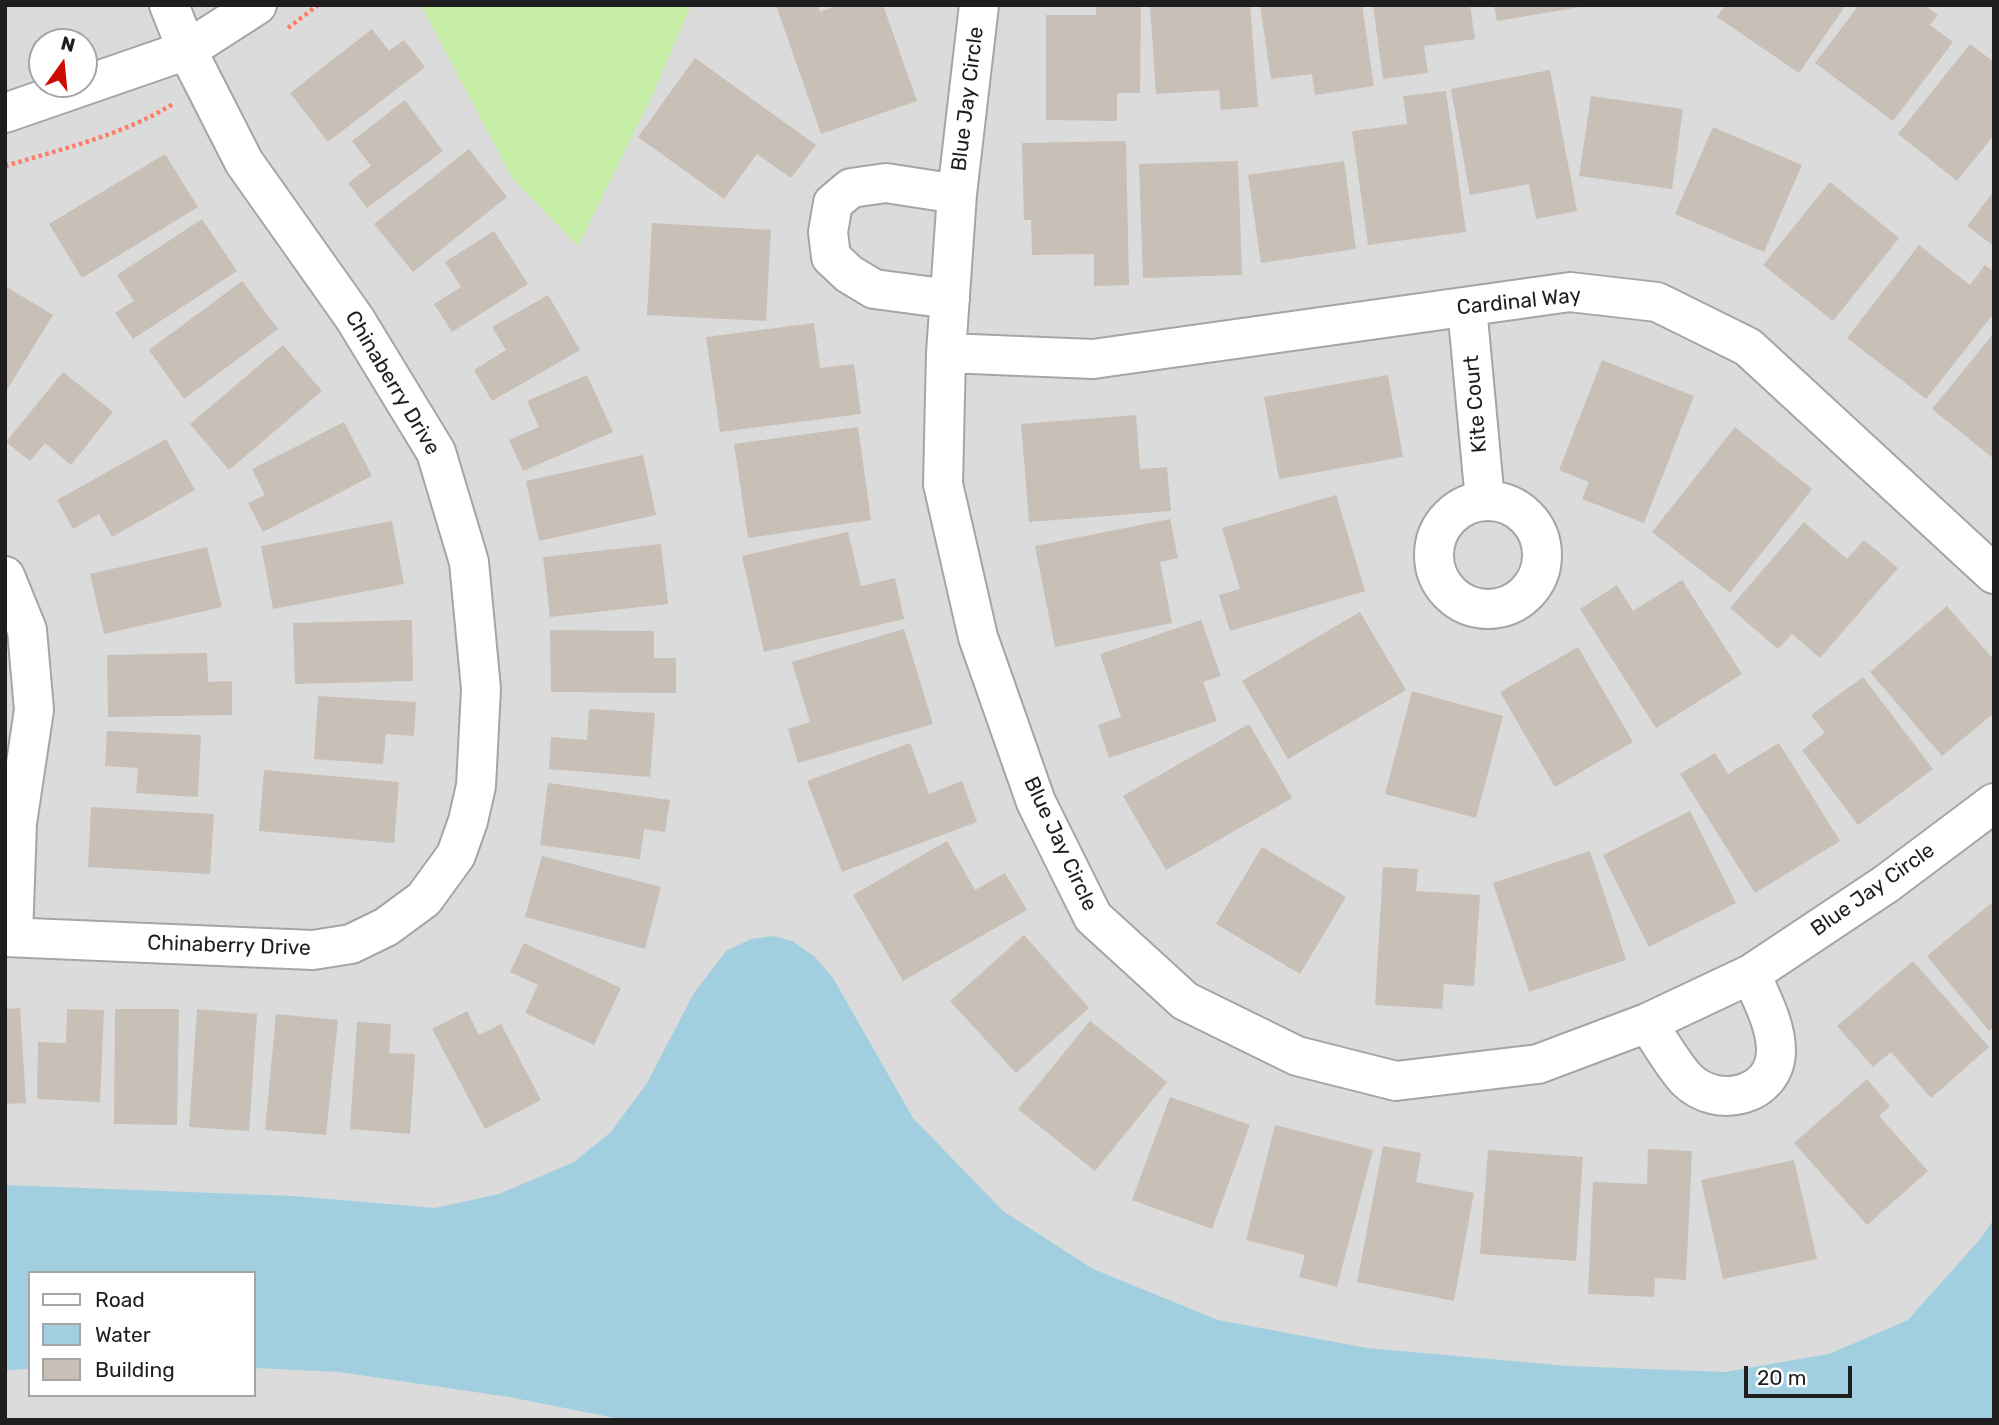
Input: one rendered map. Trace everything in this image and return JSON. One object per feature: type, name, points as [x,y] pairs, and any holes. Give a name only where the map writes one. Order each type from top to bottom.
[{"type":"street","name":"Chinaberry Drive","points":[[9,937],[313,950],[351,944],[386,928],[424,899],[456,855],[476,786],[481,688],[469,562],[436,452],[355,319],[244,162],[187,50],[169,5]]},
{"type":"street","points":[[5,113],[187,50],[257,5]]},
{"type":"street","name":"Blue Jay Circle","points":[[979,5],[957,194],[946,353],[943,484],[978,637],[1036,802],[1093,917],[1185,1001],[1297,1056],[1396,1081],[1538,1064],[1647,1023],[1751,974],[1886,884],[1994,803]]},
{"type":"street","name":"Blue Jay Circle","points":[[950,299],[874,289],[849,274],[831,257],[828,232],[833,203],[851,188],[886,183],[957,194]]},
{"type":"street","name":"Cardinal Way","points":[[946,353],[1093,359],[1570,292],[1657,302],[1748,346],[1994,574]]},
{"type":"street","name":"Kite Court","points":[[1467,307],[1485,501]]},
{"type":"street","points":[[5,576],[27,630],[34,710],[17,823],[9,937]]},
{"type":"street","points":[[1647,1023],[1688,1080],[1710,1096],[1750,1093],[1768,1076],[1776,1052],[1772,1025],[1751,974]]},
{"type":"shaded area","points":[[5,5],[1994,5],[1994,1420],[5,1420]]},
{"type":"green space","points":[[421,5],[691,5],[652,96],[578,246],[512,178]]},
{"type":"water","points":[[774,936],[792,941],[815,957],[833,978],[913,1118],[1003,1211],[1093,1269],[1218,1320],[1367,1348],[1568,1366],[1725,1372],[1829,1354],[1908,1320],[1981,1238],[1994,1219],[1994,1420],[625,1420],[509,1397],[339,1372],[256,1368],[256,1271],[28,1271],[28,1369],[5,1370],[5,1185],[293,1196],[435,1208],[499,1194],[574,1162],[611,1132],[647,1083],[694,993],[726,951],[751,939]]},
{"type":"building","points":[[776,5],[818,5],[820,12],[839,5],[883,5],[917,101],[821,134]]},
{"type":"building","points":[[1096,5],[1141,5],[1140,93],[1117,93],[1117,121],[1046,120],[1046,15],[1096,15]]},
{"type":"building","points":[[1150,5],[1250,5],[1258,107],[1221,110],[1219,90],[1156,94]]},
{"type":"building","points":[[1260,5],[1362,5],[1374,86],[1315,95],[1312,74],[1271,79]]},
{"type":"building","points":[[1373,5],[1470,5],[1475,39],[1424,46],[1428,73],[1383,79]]},
{"type":"building","points":[[1494,5],[1579,5],[1580,7],[1497,21]]},
{"type":"building","points":[[1725,5],[1846,5],[1799,73],[1717,17]]},
{"type":"building","points":[[1859,5],[1924,5],[1938,15],[1930,25],[1953,42],[1893,121],[1815,63]]},
{"type":"building","points":[[372,29],[389,51],[404,40],[425,67],[328,142],[290,93]]},
{"type":"building","points":[[1970,44],[1994,62],[1994,135],[1957,181],[1898,134]]},
{"type":"building","points":[[695,58],[816,145],[791,178],[757,154],[724,199],[638,137]]},
{"type":"building","points":[[1550,70],[1577,211],[1536,219],[1529,184],[1470,195],[1451,89]]},
{"type":"building","points":[[1446,91],[1466,232],[1368,245],[1352,131],[1407,124],[1403,96]]},
{"type":"building","points":[[1591,96],[1683,109],[1672,189],[1579,176]]},
{"type":"building","points":[[405,100],[443,151],[367,208],[348,183],[371,166],[352,141]]},
{"type":"building","points":[[1713,127],[1802,165],[1764,252],[1675,214]]},
{"type":"building","points":[[1126,141],[1129,285],[1094,286],[1094,254],[1032,255],[1031,220],[1024,220],[1022,143]]},
{"type":"building","points":[[469,149],[507,197],[413,272],[374,224]]},
{"type":"building","points":[[165,154],[198,207],[82,278],[49,224]]},
{"type":"building","points":[[1238,161],[1242,275],[1143,278],[1139,164]]},
{"type":"building","points":[[1344,161],[1356,249],[1261,263],[1248,175]]},
{"type":"building","points":[[1830,182],[1899,238],[1833,321],[1763,265]]},
{"type":"building","points":[[1994,191],[1994,246],[1967,226]]},
{"type":"building","points":[[202,219],[237,271],[133,339],[115,313],[134,301],[117,275]]},
{"type":"building","points":[[652,223],[771,230],[766,321],[647,315]]},
{"type":"building","points":[[494,231],[528,284],[452,332],[434,304],[461,287],[445,262]]},
{"type":"building","points":[[1919,245],[1970,285],[1985,265],[1994,272],[1994,313],[1926,399],[1847,338]]},
{"type":"building","points":[[242,281],[278,329],[184,399],[149,350]]},
{"type":"building","points":[[5,286],[53,315],[5,393]]},
{"type":"building","points":[[548,295],[580,350],[492,401],[474,370],[506,350],[492,327]]},
{"type":"building","points":[[814,323],[820,368],[854,364],[861,414],[720,432],[706,337]]},
{"type":"building","points":[[1994,333],[1994,459],[1932,409]]},
{"type":"building","points":[[283,345],[322,391],[229,470],[190,424]]},
{"type":"building","points":[[1602,360],[1694,396],[1644,523],[1582,499],[1589,482],[1559,470]]},
{"type":"building","points":[[63,372],[113,412],[71,465],[45,443],[30,461],[6,442]]},
{"type":"building","points":[[587,375],[613,432],[523,471],[509,440],[539,427],[527,401]]},
{"type":"building","points":[[1388,375],[1403,457],[1279,479],[1264,397]]},
{"type":"building","points":[[1136,415],[1140,469],[1167,467],[1171,511],[1029,522],[1021,424]]},
{"type":"building","points":[[344,422],[372,476],[263,532],[248,503],[265,495],[252,469]]},
{"type":"building","points":[[858,427],[871,520],[748,538],[734,444]]},
{"type":"building","points":[[1735,427],[1812,489],[1730,593],[1652,532]]},
{"type":"building","points":[[166,439],[195,490],[112,537],[99,514],[73,529],[57,500]]},
{"type":"building","points":[[643,455],[656,515],[539,541],[526,481]]},
{"type":"building","points":[[1336,495],[1365,591],[1230,631],[1219,595],[1240,589],[1222,528]]},
{"type":"building","points":[[1170,519],[1178,558],[1160,562],[1172,623],[1055,647],[1035,546]]},
{"type":"building","points":[[392,521],[404,584],[273,609],[261,546]]},
{"type":"building","points":[[1804,522],[1847,559],[1864,540],[1898,568],[1820,658],[1792,634],[1778,649],[1730,608]]},
{"type":"building","points":[[848,532],[861,586],[895,578],[904,619],[764,652],[742,556]]},
{"type":"building","points":[[661,544],[668,604],[550,617],[543,557]]},
{"type":"building","points":[[207,547],[222,607],[104,634],[90,574]]},
{"type":"building","points":[[1682,580],[1742,674],[1656,728],[1580,609],[1617,585],[1633,611]]},
{"type":"building","points":[[1947,606],[1994,660],[1994,713],[1942,756],[1870,672]]},
{"type":"building","points":[[1360,612],[1406,690],[1288,759],[1242,681]]},
{"type":"building","points":[[412,620],[413,681],[295,684],[293,623]]},
{"type":"building","points":[[1201,620],[1221,676],[1203,682],[1217,721],[1109,758],[1098,725],[1121,717],[1100,654]]},
{"type":"building","points":[[904,629],[933,724],[798,763],[788,729],[810,722],[792,662]]},
{"type":"building","points":[[550,630],[654,631],[654,658],[676,658],[676,693],[551,692]]},
{"type":"building","points":[[1578,647],[1633,742],[1555,787],[1500,692]]},
{"type":"building","points":[[207,653],[208,682],[232,681],[232,715],[108,717],[107,655]]},
{"type":"building","points":[[1863,677],[1933,769],[1858,825],[1802,750],[1825,733],[1811,715]]},
{"type":"building","points":[[1412,691],[1503,716],[1476,818],[1385,794]]},
{"type":"building","points":[[318,696],[416,702],[414,736],[386,734],[383,764],[314,759]]},
{"type":"building","points":[[589,709],[655,713],[650,777],[549,769],[551,737],[587,740]]},
{"type":"building","points":[[1249,724],[1292,798],[1166,870],[1123,796]]},
{"type":"building","points":[[107,731],[201,735],[198,797],[136,793],[138,768],[105,766]]},
{"type":"building","points":[[910,743],[929,794],[962,781],[977,822],[842,872],[807,781]]},
{"type":"building","points":[[1779,743],[1840,841],[1755,893],[1680,774],[1715,753],[1728,774]]},
{"type":"building","points":[[264,770],[399,782],[394,843],[259,831]]},
{"type":"building","points":[[548,783],[670,800],[665,832],[644,829],[640,859],[540,845]]},
{"type":"building","points":[[91,807],[214,814],[210,874],[88,867]]},
{"type":"building","points":[[1690,811],[1736,903],[1649,947],[1603,855]]},
{"type":"building","points":[[947,841],[975,890],[1005,873],[1027,910],[903,981],[853,895]]},
{"type":"building","points":[[1262,847],[1346,897],[1300,974],[1216,924]]},
{"type":"building","points":[[1590,851],[1626,960],[1529,992],[1493,883]]},
{"type":"building","points":[[542,856],[661,887],[645,949],[525,917]]},
{"type":"building","points":[[1383,867],[1418,869],[1416,891],[1480,895],[1474,986],[1444,984],[1442,1009],[1375,1005]]},
{"type":"building","points":[[1994,901],[1994,1027],[1989,1031],[1927,956]]},
{"type":"building","points":[[1024,935],[1089,1008],[1016,1073],[950,1001]]},
{"type":"building","points":[[524,943],[621,988],[594,1045],[525,1013],[538,985],[510,972]]},
{"type":"building","points":[[1913,961],[1989,1047],[1931,1098],[1891,1052],[1873,1067],[1837,1026]]},
{"type":"building","points":[[20,1008],[26,1103],[5,1104],[5,1009]]},
{"type":"building","points":[[67,1009],[104,1010],[100,1102],[37,1099],[38,1042],[66,1043]]},
{"type":"building","points":[[115,1009],[179,1009],[177,1125],[114,1124]]},
{"type":"building","points":[[197,1009],[257,1014],[249,1131],[189,1127]]},
{"type":"building","points":[[467,1011],[479,1035],[501,1024],[541,1100],[485,1129],[432,1029]]},
{"type":"building","points":[[276,1014],[338,1020],[326,1135],[265,1130]]},
{"type":"building","points":[[1090,1021],[1167,1082],[1095,1171],[1018,1109]]},
{"type":"building","points":[[357,1022],[391,1024],[389,1053],[415,1054],[410,1134],[350,1129]]},
{"type":"building","points":[[1867,1079],[1890,1106],[1879,1116],[1928,1171],[1867,1225],[1794,1143]]},
{"type":"building","points":[[1170,1097],[1250,1125],[1212,1229],[1132,1200]]},
{"type":"building","points":[[1275,1125],[1373,1150],[1337,1287],[1299,1277],[1305,1255],[1246,1240]]},
{"type":"building","points":[[1383,1146],[1421,1153],[1416,1182],[1474,1193],[1454,1301],[1357,1282]]},
{"type":"building","points":[[1648,1149],[1692,1151],[1686,1280],[1655,1278],[1654,1297],[1588,1294],[1593,1182],[1647,1184]]},
{"type":"building","points":[[1488,1150],[1583,1157],[1576,1261],[1480,1254]]},
{"type":"building","points":[[1794,1160],[1817,1259],[1723,1279],[1701,1180]]}]
